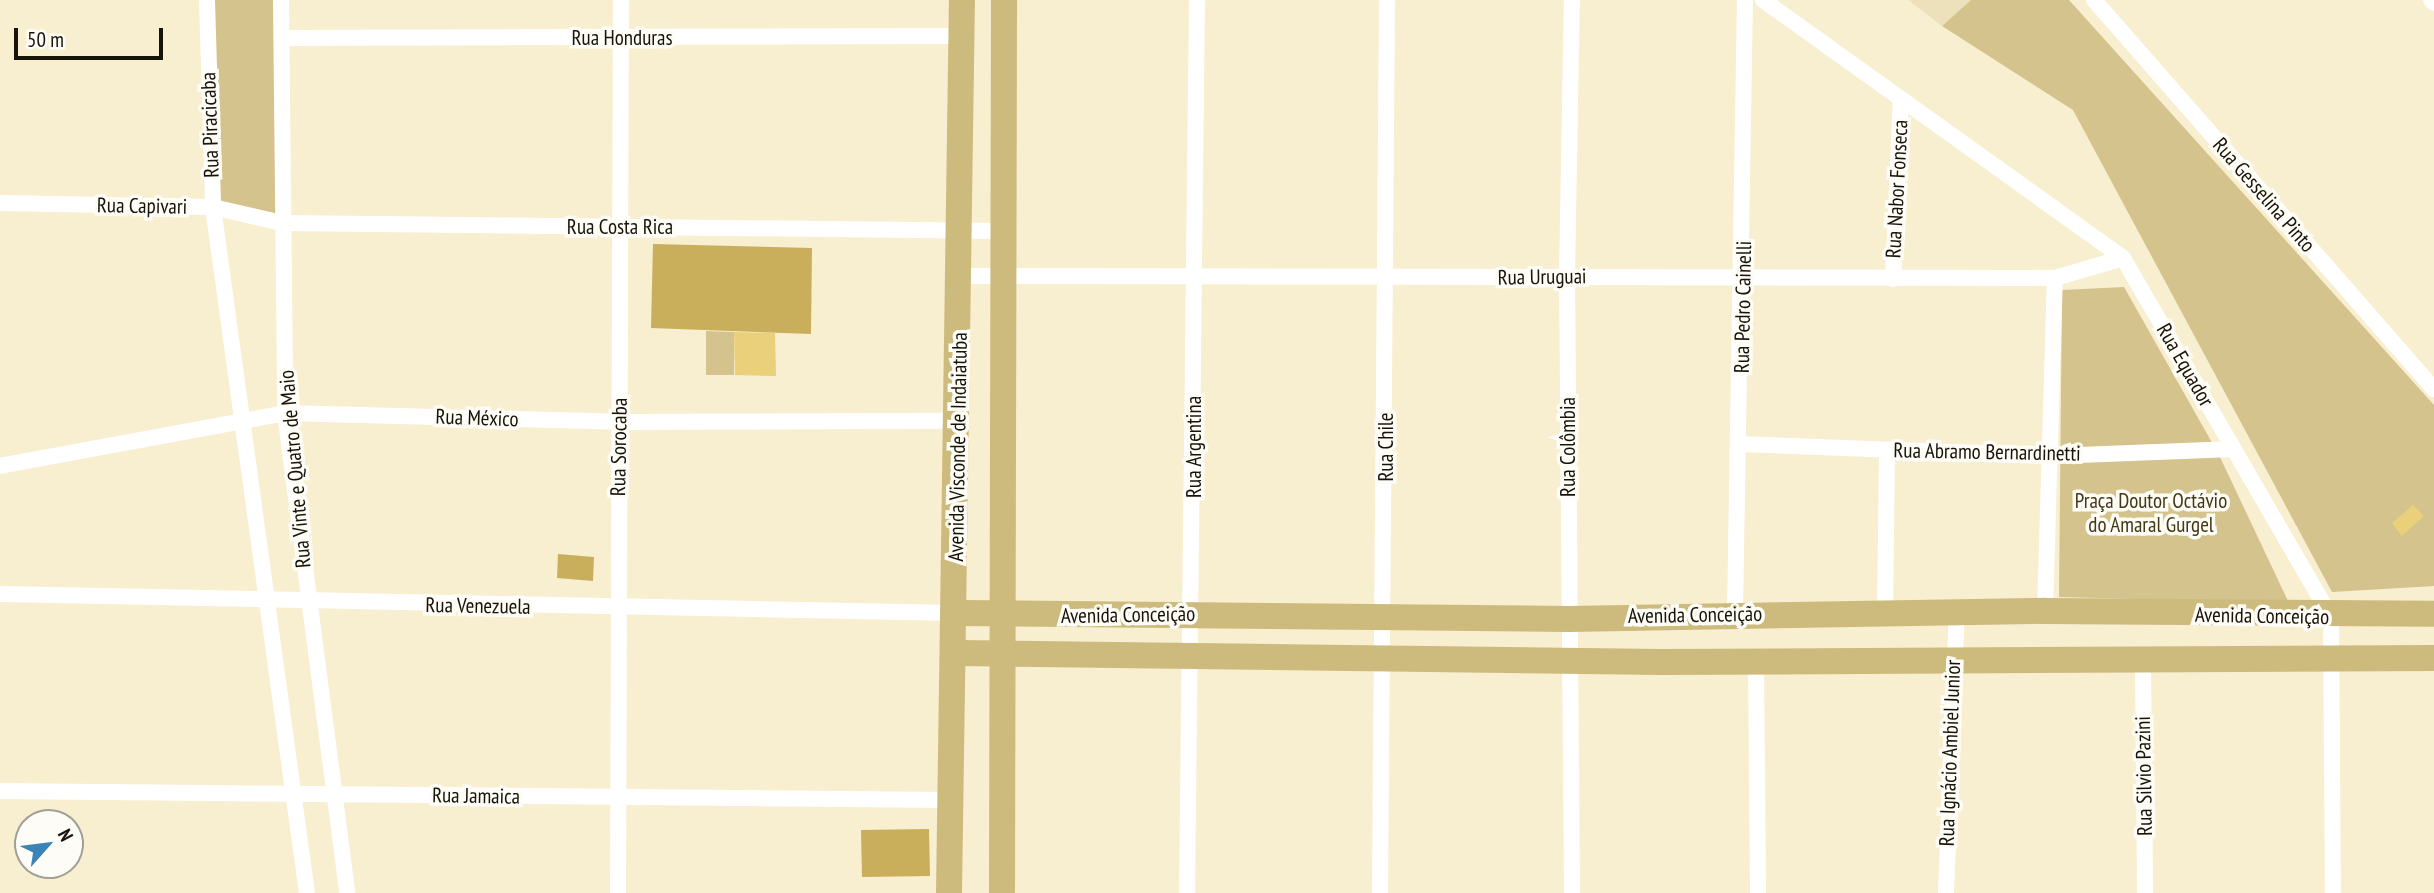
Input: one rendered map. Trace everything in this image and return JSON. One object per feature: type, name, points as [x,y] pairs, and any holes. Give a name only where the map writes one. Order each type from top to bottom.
[{"type":"main road","name":"Avenida Visconde de Indaiatuba","points":[[949,893],[957,653],[958,228],[962,0]]},
{"type":"main road","name":"Avenida Visconde de Indaiatuba","points":[[1002,893],[1004,0]]},
{"type":"main road","name":"Avenida Conceição","points":[[956,612],[1001,615],[1387,615],[1569,619],[1735,613],[1885,615],[2045,611],[2332,617],[2434,614]]},
{"type":"main road","name":"Avenida Conceição","points":[[957,653],[1756,661],[1954,657],[2143,660],[2434,658]]},
{"type":"street","name":"Rua Piracicaba","points":[[207,0],[213,208]]},
{"type":"street","name":"Rua Vinte e Quatro de Maio","points":[[281,0],[285,413],[307,602],[347,893]]},
{"type":"street","name":"Rua Sorocaba","points":[[618,893],[621,0]]},
{"type":"street","name":"Rua Argentina","points":[[1188,893],[1195,656],[1193,614],[1197,0]]},
{"type":"street","name":"Rua Chile","points":[[1380,893],[1387,615],[1387,0]]},
{"type":"street","name":"Rua Colômbia","points":[[1572,0],[1567,276],[1572,893]]},
{"type":"street","name":"Rua Pedro Cainelli","points":[[1735,613],[1745,279],[1745,0]]},
{"type":"street","name":"Rua Equador","points":[[1763,0],[2123,258],[2332,617],[2333,893]]},
{"type":"street","name":"Rua Gesselina Pinto","points":[[2094,0],[2434,389]]},
{"type":"street","name":"Rua Honduras","points":[[282,38],[962,36]]},
{"type":"street","name":"Rua Nabor Fonseca","points":[[1893,279],[1901,99]]},
{"type":"street","name":"Rua Capivari","points":[[0,202],[213,208],[282,223]]},
{"type":"street","name":"Rua Vinte e Quatro de Maio","points":[[213,208],[272,601],[298,794],[307,893]]},
{"type":"street","name":"Rua Costa Rica","points":[[282,223],[622,228],[958,228],[1003,231]]},
{"type":"street","name":"Rua Uruguai","points":[[959,276],[1386,280],[1567,276],[1745,279],[2055,278],[2123,258]]},
{"type":"street","points":[[2045,611],[2053,456],[2055,278]]},
{"type":"street","name":"Rua México","points":[[0,466],[285,413],[619,422],[958,421]]},
{"type":"street","name":"Rua Abramo Bernardinetti","points":[[1739,443],[2053,456],[2234,449]]},
{"type":"street","points":[[1885,615],[1887,450]]},
{"type":"street","name":"Rua Venezuela","points":[[0,594],[617,610],[956,612]]},
{"type":"street","name":"Rua Ignácio Ambiel Junior","points":[[1946,893],[1957,613]]},
{"type":"street","name":"Rua Silvio Pazini","points":[[2143,660],[2145,893]]},
{"type":"street","points":[[1756,661],[1758,893]]},
{"type":"street","name":"Rua Jamaica","points":[[0,791],[619,799],[952,800]]},
{"type":"shaded area","points":[[1908,0],[1971,0],[1942,26]]},
{"type":"shaded area","points":[[734,332],[775,333],[776,376],[735,375]]},
{"type":"shaded area","points":[[2413,505],[2424,516],[2402,536],[2392,523]]},
{"type":"green space","points":[[207,0],[278,0],[282,223],[213,207]]},
{"type":"green space","points":[[1971,0],[2069,0],[2434,405],[2434,586],[2332,592],[2073,110],[1942,26]]},
{"type":"green space","name":"Praça Doutor Octávio do Amaral Gurgel","points":[[2124,287],[2219,455],[2289,603],[2059,597],[2062,290]]},
{"type":"green space","points":[[706,331],[734,332],[734,375],[706,375]]},
{"type":"building","points":[[653,244],[812,248],[811,334],[651,328]]},
{"type":"building","points":[[558,554],[594,557],[593,581],[557,578]]},
{"type":"building","points":[[929,829],[930,876],[862,877],[861,830]]}]
